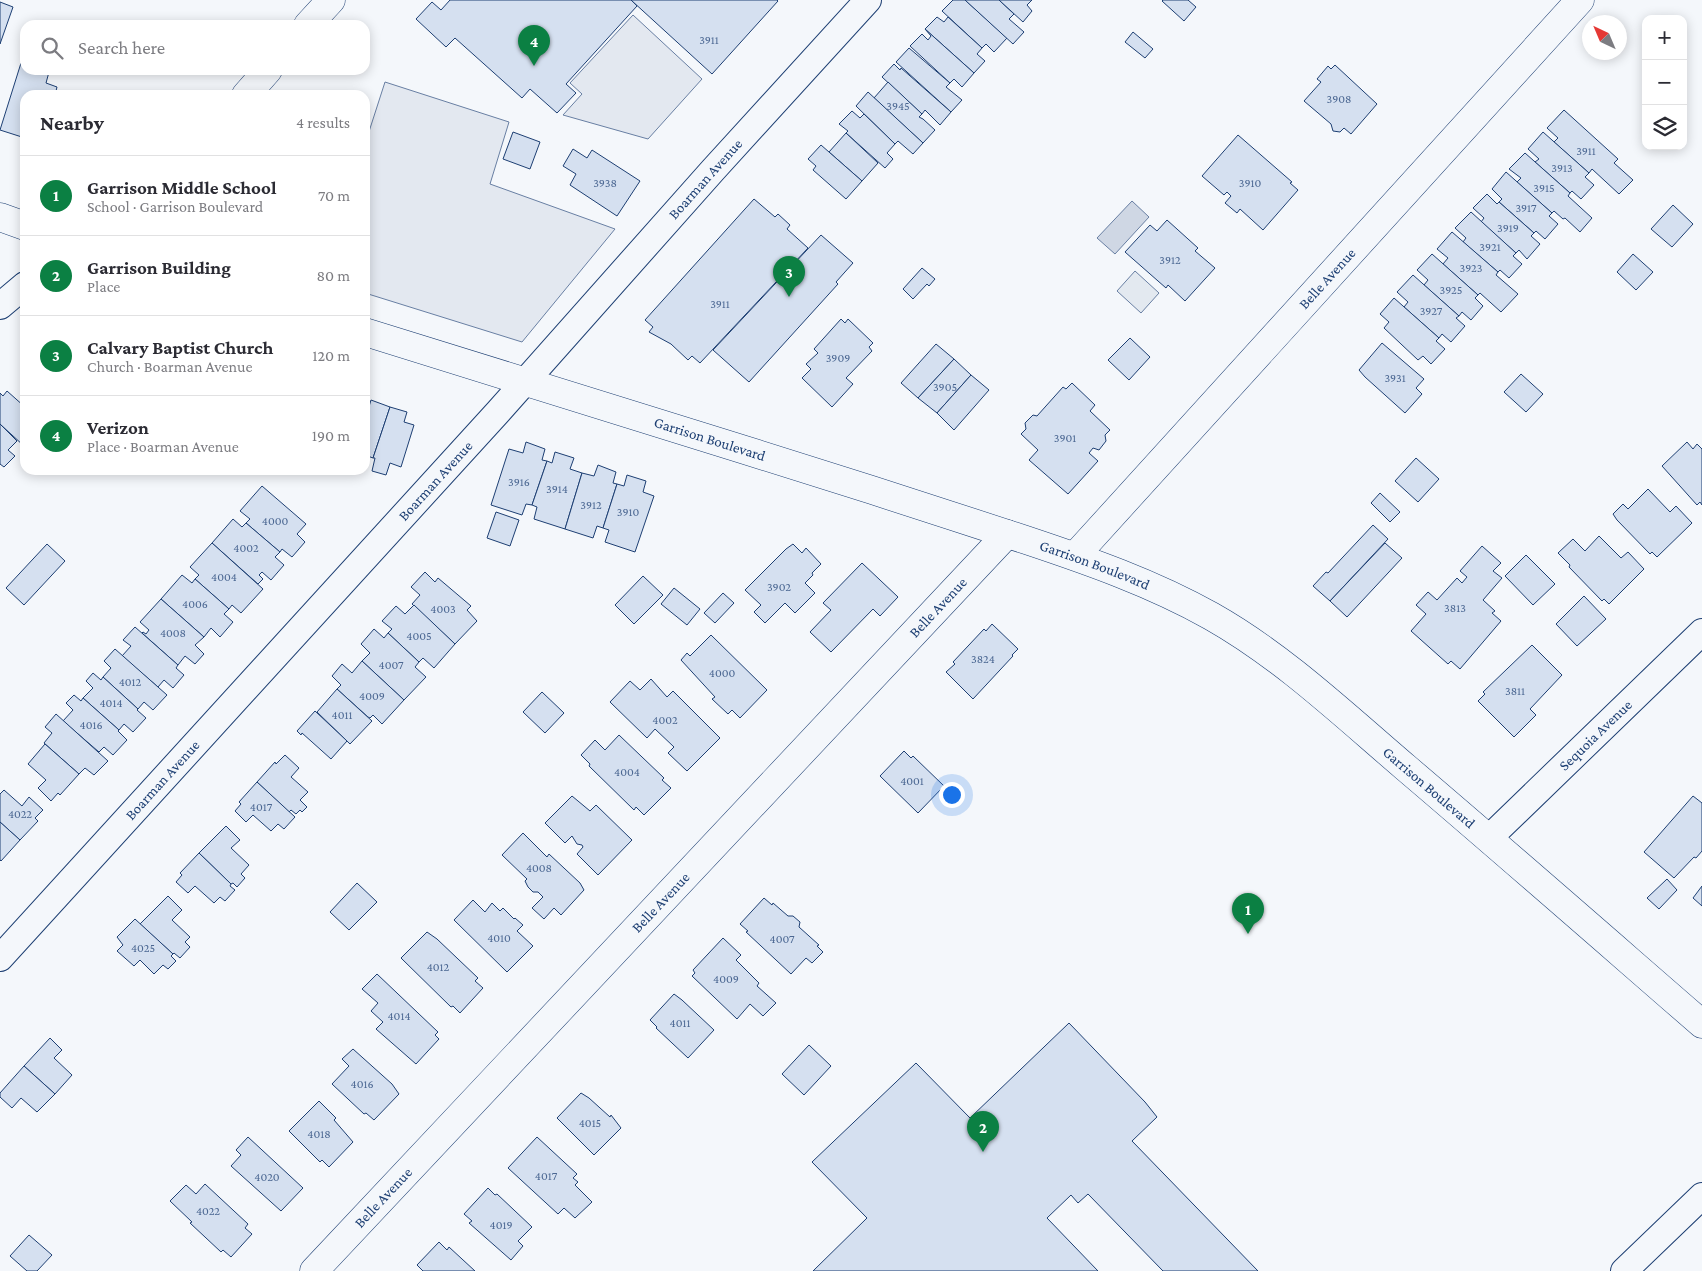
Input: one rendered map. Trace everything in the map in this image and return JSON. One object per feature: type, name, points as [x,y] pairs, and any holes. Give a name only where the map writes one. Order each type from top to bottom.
[{"type":"street","points":[[313,20],[331,0]]},
{"type":"street","name":"Boarman Avenue","points":[[0,958],[526,380],[868,0]]},
{"type":"street","name":"Belle Avenue","points":[[1075,556],[1580,0]]},
{"type":"street","points":[[250,90],[264,75]]},
{"type":"street","points":[[0,217],[20,224]]},
{"type":"street","points":[[0,306],[20,289]]},
{"type":"street","name":"Garrison Boulevard","points":[[370,333],[526,380],[1007,534],[1075,556],[1160,589],[1242,635],[1326,700],[1489,838],[1702,1024]]},
{"type":"street","name":"Belle Avenue","points":[[314,1271],[1007,534]]},
{"type":"street","name":"Sequoia Avenue","points":[[1489,838],[1702,632]]},
{"type":"street","points":[[1633,1263],[1702,1196]]},
{"type":"shaded area","points":[[633,15],[702,79],[648,139],[563,115],[582,94],[570,83]]},
{"type":"shaded area","points":[[385,82],[509,122],[490,184],[615,229],[522,342],[370,295],[370,128]]},
{"type":"shaded area","points":[[1132,201],[1149,217],[1115,254],[1097,238]]},
{"type":"shaded area","points":[[1135,271],[1159,293],[1141,313],[1117,291]]},
{"type":"building","points":[[450,0],[631,0],[637,6],[566,84],[576,93],[557,113],[530,89],[522,98],[455,38],[446,47],[416,19],[432,2],[441,10]]},
{"type":"building","points":[[631,0],[777,0],[778,1],[712,74]]},
{"type":"building","points":[[953,0],[965,0],[1007,38],[994,52],[986,44],[982,48],[942,11]]},
{"type":"building","points":[[965,0],[999,0],[1014,14],[1009,19],[1024,32],[1013,44]]},
{"type":"building","points":[[999,0],[1032,0],[1027,5],[1032,11],[1023,22]]},
{"type":"building","points":[[1163,0],[1188,0],[1196,7],[1184,21]]},
{"type":"building","points":[[0,2],[13,7],[0,44]]},
{"type":"building","points":[[937,17],[944,22],[948,17],[982,48],[977,54],[985,61],[974,73],[925,29]]},
{"type":"building","points":[[925,29],[974,73],[962,87],[954,79],[950,83],[910,46],[922,34],[928,40],[931,36]]},
{"type":"building","points":[[1133,32],[1153,49],[1145,58],[1125,42]]},
{"type":"building","points":[[909,48],[950,83],[946,87],[962,100],[951,112],[896,62]]},
{"type":"building","points":[[894,64],[951,112],[940,125],[925,110],[922,114],[882,77]]},
{"type":"building","points":[[1335,65],[1377,104],[1351,134],[1344,128],[1340,132],[1333,131],[1331,124],[1304,101],[1321,82],[1317,79],[1328,66],[1331,69]]},
{"type":"building","points":[[20,66],[20,75],[48,75],[46,83],[57,87],[56,90],[20,90],[20,136],[0,130]]},
{"type":"building","points":[[888,82],[922,114],[919,117],[935,130],[923,143],[874,98]]},
{"type":"building","points":[[868,92],[923,143],[913,154],[898,141],[895,144],[856,106]]},
{"type":"building","points":[[1564,110],[1618,159],[1614,163],[1633,180],[1619,194],[1592,169],[1589,173],[1554,142],[1558,138],[1547,128]]},
{"type":"building","points":[[852,111],[860,118],[864,114],[895,144],[887,153],[893,159],[885,168],[846,133],[848,131],[839,124]]},
{"type":"building","points":[[513,132],[540,142],[530,169],[503,159]]},
{"type":"building","points":[[1543,132],[1589,173],[1585,177],[1594,185],[1581,199],[1572,191],[1570,193],[1535,162],[1539,159],[1528,149]]},
{"type":"building","points":[[846,133],[878,163],[862,181],[829,152]]},
{"type":"building","points":[[1238,135],[1292,182],[1290,183],[1298,190],[1263,230],[1240,209],[1237,213],[1225,203],[1231,196],[1227,192],[1224,195],[1202,176]]},
{"type":"building","points":[[821,145],[862,181],[846,199],[813,170],[816,166],[808,159]]},
{"type":"building","points":[[573,149],[587,158],[592,150],[640,181],[617,216],[570,185],[576,174],[563,166]]},
{"type":"building","points":[[1525,153],[1570,193],[1568,196],[1592,218],[1580,232],[1565,218],[1563,219],[1554,211],[1552,213],[1517,182],[1521,178],[1509,169]]},
{"type":"building","points":[[1506,172],[1552,213],[1549,216],[1558,224],[1545,239],[1536,231],[1534,233],[1499,202],[1502,199],[1492,189]]},
{"type":"building","points":[[1487,194],[1497,204],[1499,202],[1534,233],[1531,236],[1540,244],[1527,259],[1519,250],[1516,253],[1481,222],[1484,218],[1473,208]]},
{"type":"building","points":[[754,199],[775,217],[778,214],[790,225],[787,229],[808,248],[700,363],[692,356],[688,360],[671,344],[649,332],[653,327],[645,320]]},
{"type":"building","points":[[1673,205],[1693,224],[1672,247],[1651,229]]},
{"type":"building","points":[[1471,212],[1516,253],[1513,256],[1522,264],[1509,278],[1500,270],[1498,272],[1463,242],[1466,238],[1455,228]]},
{"type":"building","points":[[1167,220],[1198,248],[1195,251],[1215,268],[1185,301],[1168,285],[1166,288],[1125,252],[1150,225],[1157,231]]},
{"type":"building","points":[[1452,232],[1498,272],[1496,275],[1518,294],[1501,312],[1480,293],[1478,295],[1443,264],[1448,258],[1437,249]]},
{"type":"building","points":[[821,235],[853,263],[836,282],[838,284],[749,382],[713,350]]},
{"type":"building","points":[[1432,254],[1478,295],[1475,298],[1483,306],[1471,320],[1462,312],[1459,316],[1424,285],[1428,280],[1417,270]]},
{"type":"building","points":[[1633,254],[1653,272],[1636,290],[1617,272]]},
{"type":"building","points":[[922,268],[935,279],[929,286],[927,284],[913,299],[903,289]]},
{"type":"building","points":[[1413,275],[1459,316],[1456,318],[1465,326],[1451,342],[1442,334],[1439,338],[1404,307],[1408,302],[1397,292]]},
{"type":"building","points":[[1394,298],[1439,338],[1436,341],[1445,349],[1431,364],[1423,356],[1418,360],[1384,328],[1389,322],[1380,314]]},
{"type":"building","points":[[841,319],[845,323],[848,319],[873,343],[869,347],[872,351],[846,378],[853,384],[832,407],[802,378],[811,369],[806,364],[818,353],[814,349]]},
{"type":"building","points":[[1130,338],[1150,357],[1129,380],[1108,360]]},
{"type":"building","points":[[1382,343],[1424,379],[1416,388],[1422,394],[1405,413],[1359,370]]},
{"type":"building","points":[[936,344],[954,359],[918,398],[901,383]]},
{"type":"building","points":[[954,359],[971,375],[937,413],[918,398]]},
{"type":"building","points":[[1521,374],[1543,394],[1526,412],[1504,392]]},
{"type":"building","points":[[971,375],[989,390],[954,430],[937,413]]},
{"type":"building","points":[[1072,383],[1095,405],[1090,411],[1110,430],[1105,435],[1106,441],[1099,450],[1093,448],[1089,453],[1098,461],[1068,494],[1029,460],[1038,450],[1021,434],[1026,429],[1025,423],[1033,415],[1037,416],[1063,387],[1066,389]]},
{"type":"building","points":[[7,391],[20,403],[20,442],[0,424],[0,393],[3,396]]},
{"type":"building","points":[[371,400],[390,407],[373,458],[370,457]]},
{"type":"building","points":[[390,407],[407,412],[404,422],[414,425],[401,467],[390,463],[386,475],[372,471],[375,458],[373,458]]},
{"type":"building","points":[[0,424],[17,441],[8,450],[15,456],[4,467],[0,464]]},
{"type":"building","points":[[526,442],[545,449],[542,460],[547,461],[532,505],[526,504],[522,515],[491,505],[509,449],[523,453]]},
{"type":"building","points":[[1687,442],[1693,449],[1697,444],[1702,449],[1702,505],[1700,502],[1697,505],[1662,466]]},
{"type":"building","points":[[555,452],[574,458],[570,469],[582,473],[565,529],[534,519],[537,507],[532,505],[547,461],[552,463]]},
{"type":"building","points":[[1416,458],[1439,479],[1418,502],[1395,481]]},
{"type":"building","points":[[598,465],[616,472],[613,483],[617,484],[603,528],[597,526],[593,538],[565,529],[582,473],[594,476]]},
{"type":"building","points":[[627,475],[646,481],[643,492],[654,496],[635,552],[605,542],[609,530],[603,528],[617,484],[624,486]]},
{"type":"building","points":[[262,486],[306,524],[297,534],[305,542],[292,557],[282,549],[280,552],[246,523],[250,519],[240,511]]},
{"type":"building","points":[[1648,489],[1670,512],[1676,506],[1692,523],[1657,557],[1652,552],[1650,554],[1613,514],[1623,504],[1628,509]]},
{"type":"building","points":[[1380,493],[1400,512],[1390,522],[1371,503]]},
{"type":"building","points":[[496,512],[519,520],[510,546],[487,538]]},
{"type":"building","points":[[233,519],[242,527],[246,523],[280,552],[275,557],[284,565],[271,580],[262,572],[259,575],[263,579],[258,584],[212,543]]},
{"type":"building","points":[[1373,525],[1388,539],[1330,601],[1313,586],[1326,572],[1328,573]]},
{"type":"building","points":[[1599,536],[1621,558],[1628,552],[1644,569],[1609,604],[1604,599],[1602,601],[1558,553],[1573,539],[1585,551]]},
{"type":"building","points":[[212,543],[263,589],[241,613],[232,605],[229,609],[195,579],[199,575],[190,567]]},
{"type":"building","points":[[1385,543],[1402,558],[1347,617],[1330,601]]},
{"type":"building","points":[[47,544],[65,561],[24,605],[6,588]]},
{"type":"building","points":[[793,544],[802,553],[806,548],[821,564],[805,583],[815,593],[795,613],[785,603],[765,623],[754,612],[761,605],[745,590]]},
{"type":"building","points":[[1482,546],[1501,563],[1493,571],[1502,578],[1483,600],[1495,611],[1492,613],[1501,621],[1460,669],[1451,661],[1448,664],[1411,631],[1426,614],[1416,605],[1428,592],[1437,600],[1457,578],[1462,583],[1467,577],[1460,571]]},
{"type":"building","points":[[1526,555],[1555,584],[1533,605],[1505,576]]},
{"type":"building","points":[[862,563],[898,597],[880,616],[873,609],[831,652],[810,632],[831,610],[823,603]]},
{"type":"building","points":[[425,572],[435,582],[438,578],[471,606],[467,610],[477,621],[455,644],[412,604],[420,595],[411,587]]},
{"type":"building","points":[[182,575],[192,583],[195,579],[229,609],[224,614],[233,622],[220,637],[211,628],[204,637],[161,599]]},
{"type":"building","points":[[643,576],[663,595],[634,624],[615,605]]},
{"type":"building","points":[[674,588],[700,609],[687,625],[661,604]]},
{"type":"building","points":[[723,593],[734,603],[715,623],[704,613]]},
{"type":"building","points":[[1584,596],[1606,619],[1577,646],[1556,624]]},
{"type":"building","points":[[161,599],[204,637],[195,645],[204,654],[195,664],[185,656],[178,665],[142,633],[146,634],[149,630],[140,622]]},
{"type":"building","points":[[414,605],[455,644],[434,668],[423,658],[419,662],[388,633],[392,629],[382,621],[396,606],[405,614]]},
{"type":"building","points":[[992,624],[1018,649],[973,699],[946,672],[984,629],[986,631]]},
{"type":"building","points":[[135,627],[178,665],[176,668],[184,675],[173,688],[164,680],[158,687],[122,656],[131,646],[123,640]]},
{"type":"building","points":[[374,629],[384,638],[388,633],[419,662],[415,667],[426,677],[404,700],[362,661],[370,653],[361,644]]},
{"type":"building","points":[[711,635],[767,690],[740,718],[732,710],[728,714],[712,699],[715,697],[681,660],[687,653],[690,656]]},
{"type":"building","points":[[1532,645],[1562,675],[1530,709],[1536,715],[1514,737],[1478,701],[1485,694],[1483,692]]},
{"type":"building","points":[[115,649],[167,695],[153,710],[144,702],[138,709],[103,677],[111,668],[104,661]]},
{"type":"building","points":[[362,661],[404,700],[382,724],[373,715],[370,718],[368,717],[337,689],[341,685],[332,676],[342,664],[352,673]]},
{"type":"building","points":[[93,673],[101,680],[103,677],[146,718],[133,732],[124,724],[119,730],[83,698],[93,688],[86,681]]},
{"type":"building","points":[[651,679],[667,697],[673,691],[720,738],[687,771],[668,753],[674,747],[655,729],[647,738],[610,702],[630,681],[640,690]]},
{"type":"building","points":[[337,689],[372,721],[350,744],[317,712]]},
{"type":"building","points":[[542,692],[564,713],[545,733],[523,712]]},
{"type":"building","points":[[74,695],[81,701],[83,698],[119,730],[127,740],[113,755],[104,747],[99,752],[63,721],[73,710],[66,703]]},
{"type":"building","points":[[315,711],[347,741],[331,759],[302,733],[301,735],[297,731]]},
{"type":"building","points":[[56,714],[108,761],[94,775],[85,768],[79,774],[44,743],[52,733],[45,727]]},
{"type":"building","points":[[619,735],[664,778],[662,780],[671,788],[644,815],[636,807],[634,810],[589,766],[590,764],[581,755],[595,740],[605,750]]},
{"type":"building","points":[[45,744],[79,774],[60,795],[58,793],[51,801],[38,788],[46,780],[28,764]]},
{"type":"building","points":[[904,751],[911,758],[913,756],[944,786],[918,813],[880,776]]},
{"type":"building","points":[[285,755],[299,768],[291,777],[308,792],[300,800],[307,807],[302,812],[300,810],[296,814],[291,810],[289,812],[257,782],[275,762],[276,764]]},
{"type":"building","points":[[257,782],[295,817],[284,829],[278,824],[271,831],[253,815],[246,822],[235,811],[241,804],[239,802]]},
{"type":"building","points":[[4,790],[22,806],[29,797],[43,810],[35,818],[38,821],[20,840],[0,822],[0,794]]},
{"type":"building","points":[[572,796],[590,811],[596,805],[632,840],[598,875],[577,854],[583,847],[582,845],[577,844],[572,836],[565,843],[545,823]]},
{"type":"building","points":[[1693,796],[1702,803],[1702,851],[1674,878],[1644,852]]},
{"type":"building","points":[[0,822],[20,840],[1,861],[0,860]]},
{"type":"building","points":[[226,826],[240,840],[231,848],[249,865],[241,874],[245,878],[237,887],[233,883],[231,884],[199,853]]},
{"type":"building","points":[[523,833],[547,857],[549,854],[580,883],[584,890],[561,915],[554,908],[544,919],[532,908],[543,897],[528,887],[525,881],[527,879],[502,855]]},
{"type":"building","points":[[199,853],[235,890],[225,901],[220,897],[214,903],[195,886],[188,893],[176,882],[182,875],[180,873]]},
{"type":"building","points":[[1667,879],[1677,890],[1659,909],[1647,898]]},
{"type":"building","points":[[357,883],[377,902],[349,930],[330,912]]},
{"type":"building","points":[[1702,886],[1702,906],[1693,898]]},
{"type":"building","points":[[168,896],[182,910],[172,920],[190,937],[185,942],[190,947],[180,958],[140,924]]},
{"type":"building","points":[[764,898],[788,916],[793,916],[800,922],[799,927],[819,945],[817,946],[823,952],[812,963],[806,958],[791,974],[746,932],[748,931],[740,924]]},
{"type":"building","points":[[473,900],[485,912],[492,903],[500,911],[503,908],[523,925],[517,931],[533,946],[507,972],[454,920]]},
{"type":"building","points":[[135,919],[173,954],[171,956],[176,961],[168,969],[163,965],[154,974],[140,960],[134,966],[117,951],[123,945],[117,937]]},
{"type":"building","points":[[427,932],[478,978],[475,981],[483,988],[460,1013],[453,1006],[451,1007],[401,958]]},
{"type":"building","points":[[723,938],[741,955],[736,960],[759,983],[757,986],[776,1003],[763,1016],[750,1004],[737,1019],[692,976],[695,973],[693,970]]},
{"type":"building","points":[[377,974],[438,1032],[435,1035],[439,1039],[416,1064],[376,1029],[383,1022],[371,1011],[378,1003],[362,989]]},
{"type":"building","points":[[674,994],[714,1030],[688,1058],[650,1020]]},
{"type":"building","points":[[1069,1023],[1157,1117],[1132,1141],[1258,1271],[1163,1271],[1088,1194],[1078,1203],[1071,1195],[1047,1218],[1098,1271],[813,1271],[867,1218],[812,1162],[916,1063],[970,1118]]},
{"type":"building","points":[[50,1038],[62,1050],[54,1058],[72,1075],[55,1094],[24,1066]]},
{"type":"building","points":[[809,1045],[831,1066],[804,1095],[782,1074]]},
{"type":"building","points":[[353,1049],[392,1084],[399,1094],[374,1120],[366,1113],[364,1114],[332,1084],[349,1066],[342,1059]]},
{"type":"building","points":[[24,1066],[55,1094],[37,1112],[21,1098],[12,1108],[0,1097],[0,1093]]},
{"type":"building","points":[[581,1093],[610,1117],[611,1115],[621,1128],[594,1155],[557,1118]]},
{"type":"building","points":[[319,1101],[336,1118],[334,1120],[353,1142],[329,1167],[322,1160],[320,1162],[289,1131]]},
{"type":"building","points":[[248,1137],[303,1188],[281,1211],[231,1166],[241,1155],[236,1150]]},
{"type":"building","points":[[537,1137],[577,1174],[573,1178],[578,1182],[575,1185],[592,1202],[575,1218],[564,1208],[558,1214],[508,1168]]},
{"type":"building","points":[[205,1184],[248,1224],[245,1228],[252,1234],[231,1257],[223,1250],[221,1252],[170,1201],[186,1185],[196,1194]]},
{"type":"building","points":[[488,1188],[532,1227],[518,1241],[523,1246],[511,1260],[469,1223],[472,1221],[464,1214]]},
{"type":"building","points":[[29,1235],[52,1255],[37,1271],[27,1271],[10,1256]]},
{"type":"building","points":[[439,1242],[447,1250],[449,1247],[475,1271],[423,1271],[417,1265]]},
{"type":"place","name":"Verizon","points":[[534,66]]},
{"type":"place","name":"Calvary Baptist Church","points":[[789,297]]},
{"type":"place","name":"Garrison Middle School","points":[[1248,934]]},
{"type":"place","name":"Garrison Building","points":[[983,1152]]}]
